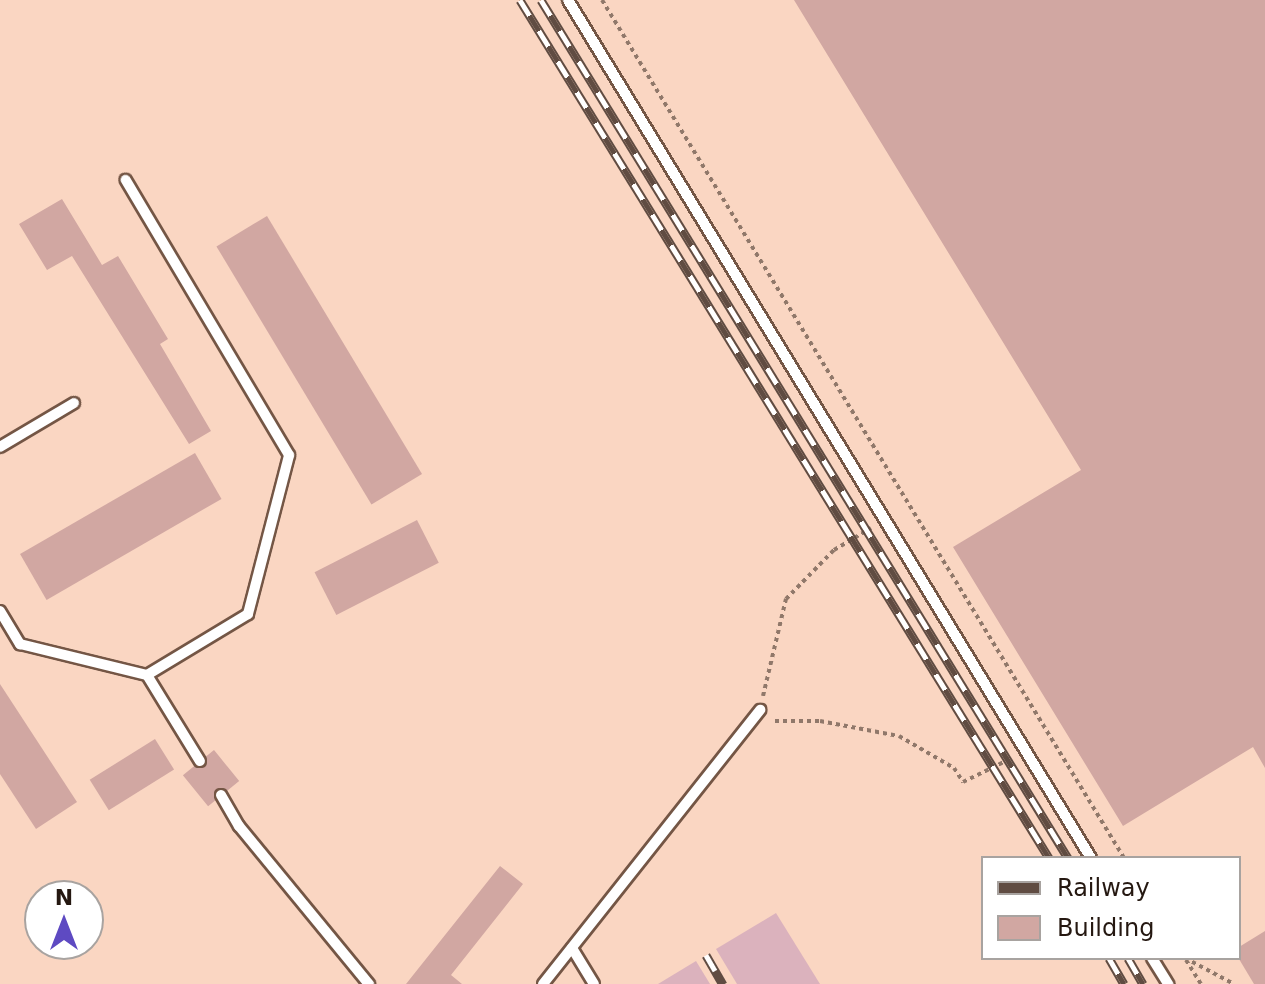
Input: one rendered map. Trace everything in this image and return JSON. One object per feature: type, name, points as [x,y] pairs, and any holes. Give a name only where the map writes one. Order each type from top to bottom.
[{"type":"lane","points":[[568,0],[1090,856]]},
{"type":"lane","points":[[126,180],[289,455],[248,614],[147,675]]},
{"type":"lane","points":[[0,447],[74,403]]},
{"type":"lane","points":[[0,611],[20,644],[147,675],[200,761]]},
{"type":"lane","points":[[543,984],[760,710]]},
{"type":"lane","points":[[221,795],[239,826],[369,984]]},
{"type":"lane","points":[[572,948],[594,984]]},
{"type":"lane","points":[[1153,960],[1168,984]]},
{"type":"path","points":[[602,0],[1123,856]]},
{"type":"path","points":[[760,710],[786,599],[834,550]]},
{"type":"path","points":[[774,721],[820,721],[899,736],[954,768],[963,782],[1026,751]]},
{"type":"path","points":[[1186,960],[1201,984]]},
{"type":"path","points":[[1189,960],[1234,984]]},
{"type":"shaded area","points":[[776,913],[820,984],[737,984],[716,949]]},
{"type":"shaded area","points":[[696,961],[710,984],[658,984]]},
{"type":"building","points":[[794,0],[1265,0],[1265,768],[1253,747],[1123,826],[953,547],[1081,470]]},
{"type":"building","points":[[62,199],[102,265],[118,256],[168,339],[160,344],[211,431],[189,444],[72,256],[47,270],[19,224]]},
{"type":"building","points":[[267,216],[422,474],[371,504],[216,246]]},
{"type":"building","points":[[195,453],[222,499],[47,600],[20,554]]},
{"type":"building","points":[[417,520],[439,563],[336,615],[315,572]]},
{"type":"building","points":[[0,684],[77,802],[36,829],[0,774]]},
{"type":"building","points":[[155,739],[174,770],[109,810],[90,780]]},
{"type":"building","points":[[214,750],[239,781],[208,806],[183,775]]},
{"type":"building","points":[[500,866],[523,884],[451,975],[462,984],[406,984]]},
{"type":"building","points":[[1265,931],[1265,984],[1254,984],[1240,960],[1241,946]]},
{"type":"railway","points":[[520,0],[1048,856]]},
{"type":"railway","points":[[541,0],[1067,856]]},
{"type":"railway","points":[[706,955],[723,984]]},
{"type":"railway","points":[[1110,960],[1124,984]]},
{"type":"railway","points":[[1129,960],[1143,984]]}]
